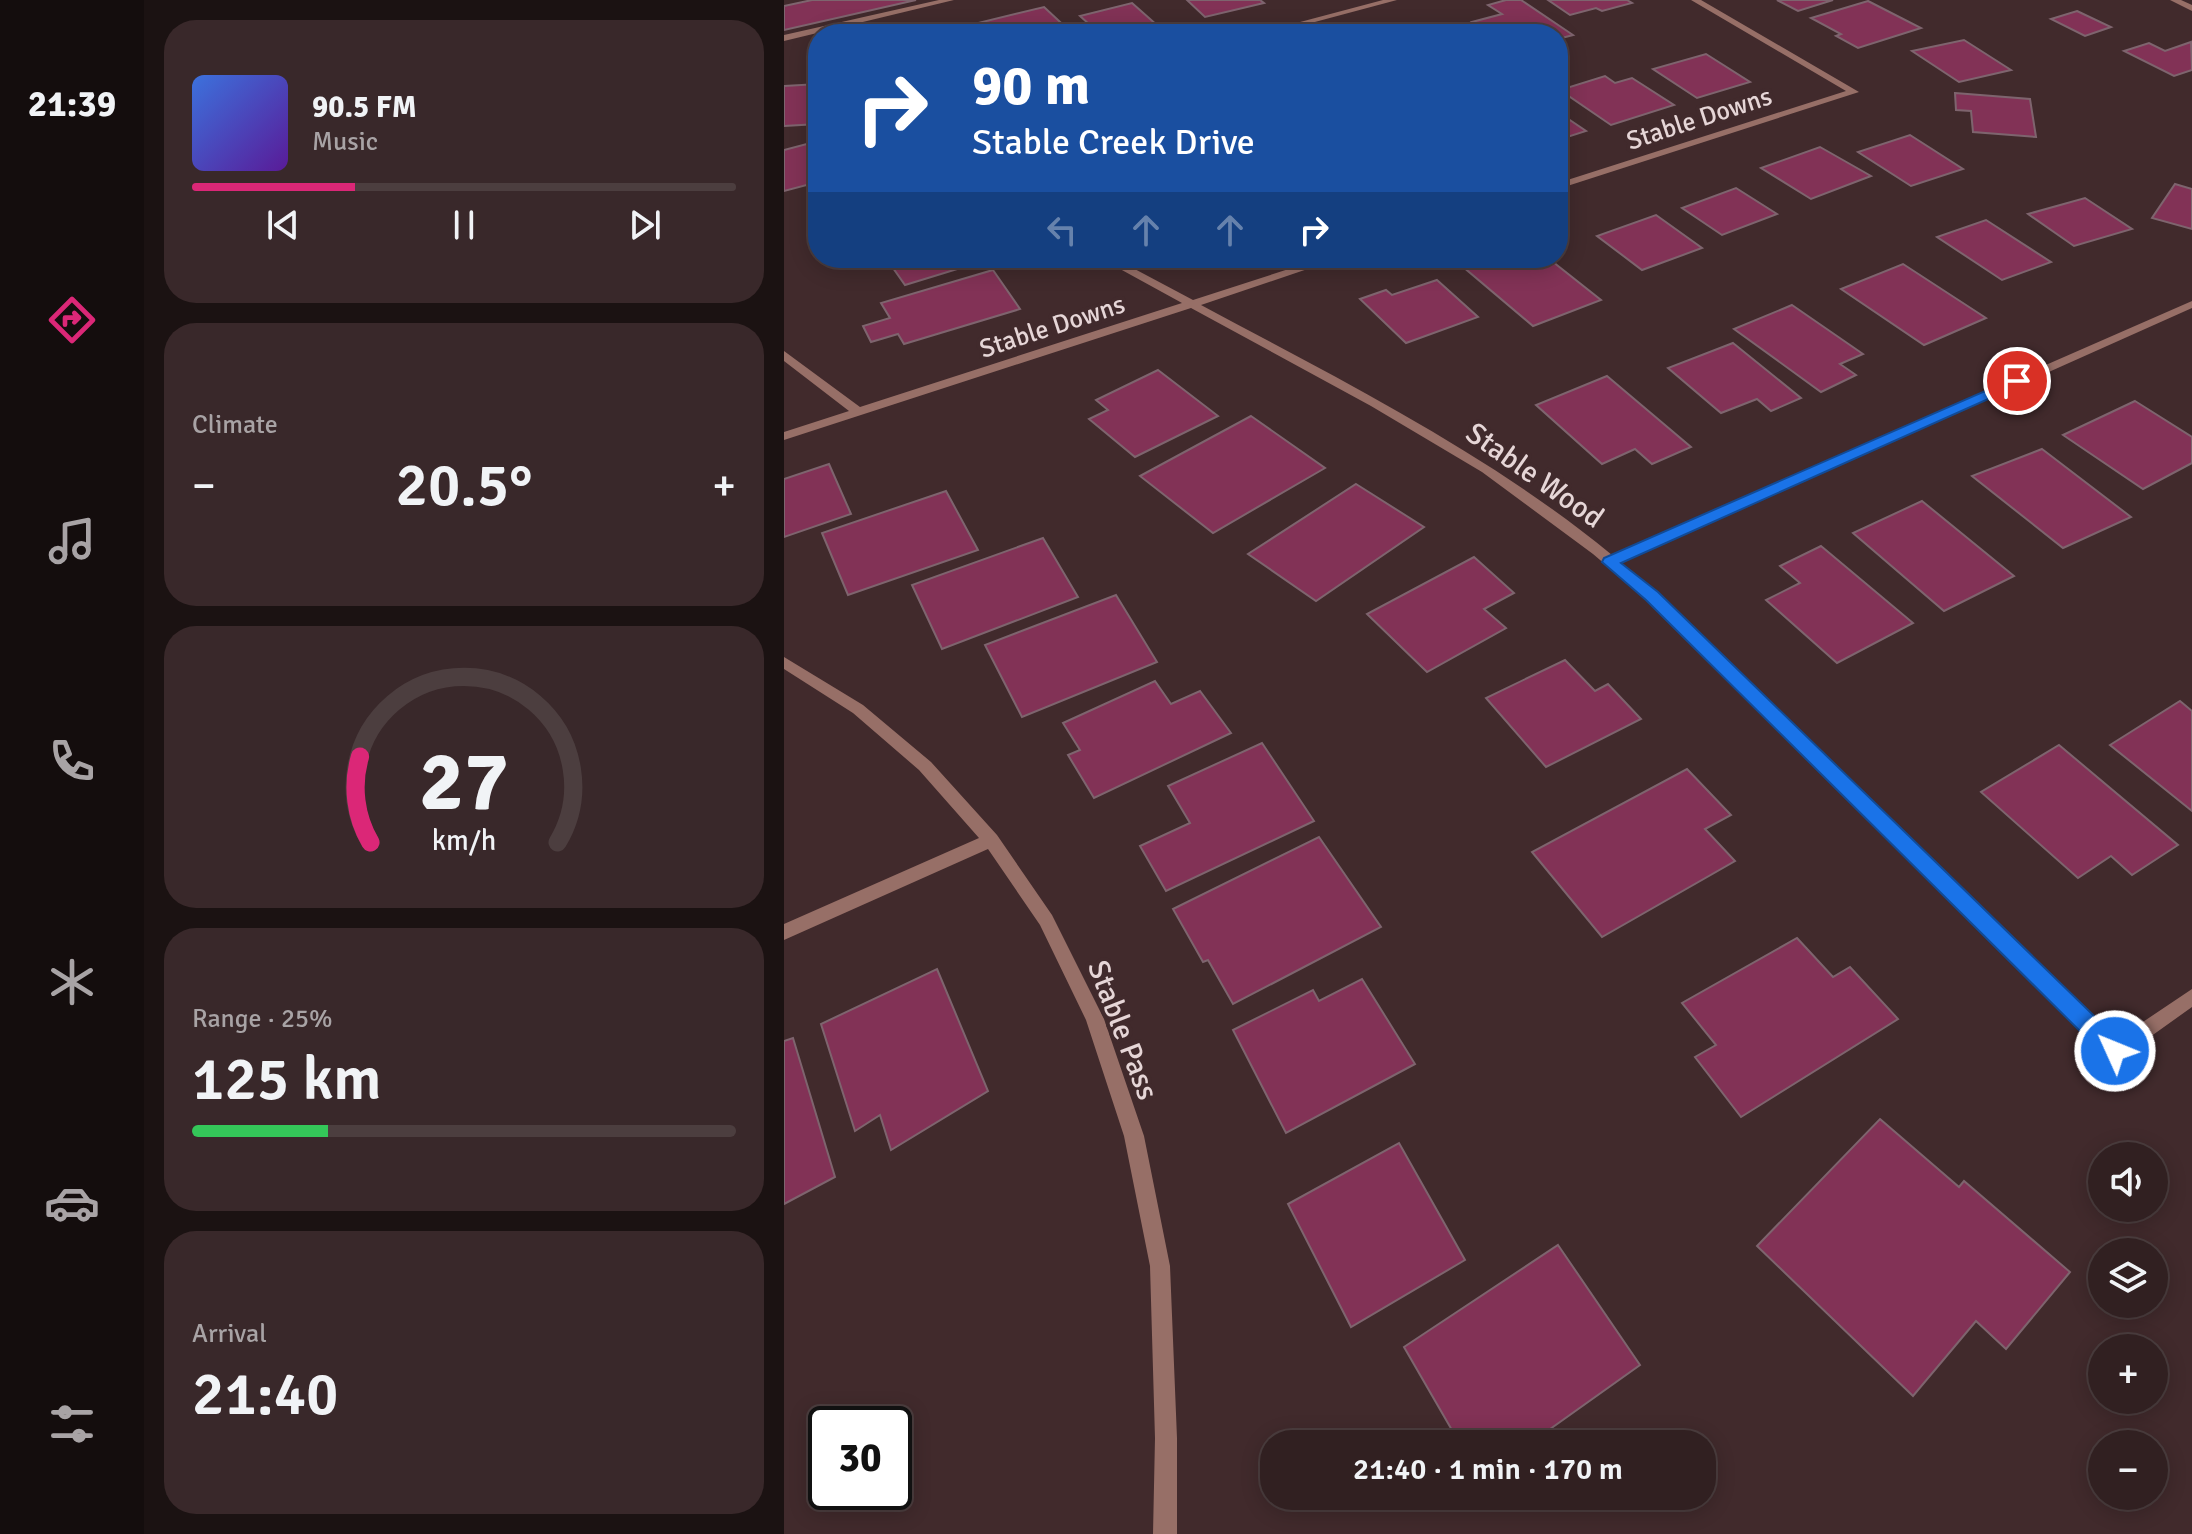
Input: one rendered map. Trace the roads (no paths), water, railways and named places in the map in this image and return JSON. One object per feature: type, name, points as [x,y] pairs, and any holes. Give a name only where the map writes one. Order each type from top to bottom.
[{"type":"street","points":[[845,24],[950,0]]},
{"type":"street","points":[[1298,24],[1393,0]]},
{"type":"street","name":"Stable Downs","points":[[1568,183],[1854,92],[1695,0]]},
{"type":"street","points":[[2174,0],[2192,8]]},
{"type":"street","points":[[784,38],[808,33]]},
{"type":"street","name":"Stable Wood","points":[[1125,268],[1375,403],[1487,469],[1610,562],[1652,596],[2115,1051],[2192,997]]},
{"type":"street","name":"Stable Downs","points":[[784,436],[1302,268]]},
{"type":"street","points":[[1610,562],[2192,304]]},
{"type":"street","points":[[784,355],[858,412]]},
{"type":"street","name":"Stable Pass","points":[[784,662],[858,709],[925,766],[991,840],[1046,920],[1095,1019],[1134,1136],[1160,1266],[1166,1438],[1165,1534]]},
{"type":"street","points":[[784,932],[991,840]]}]
